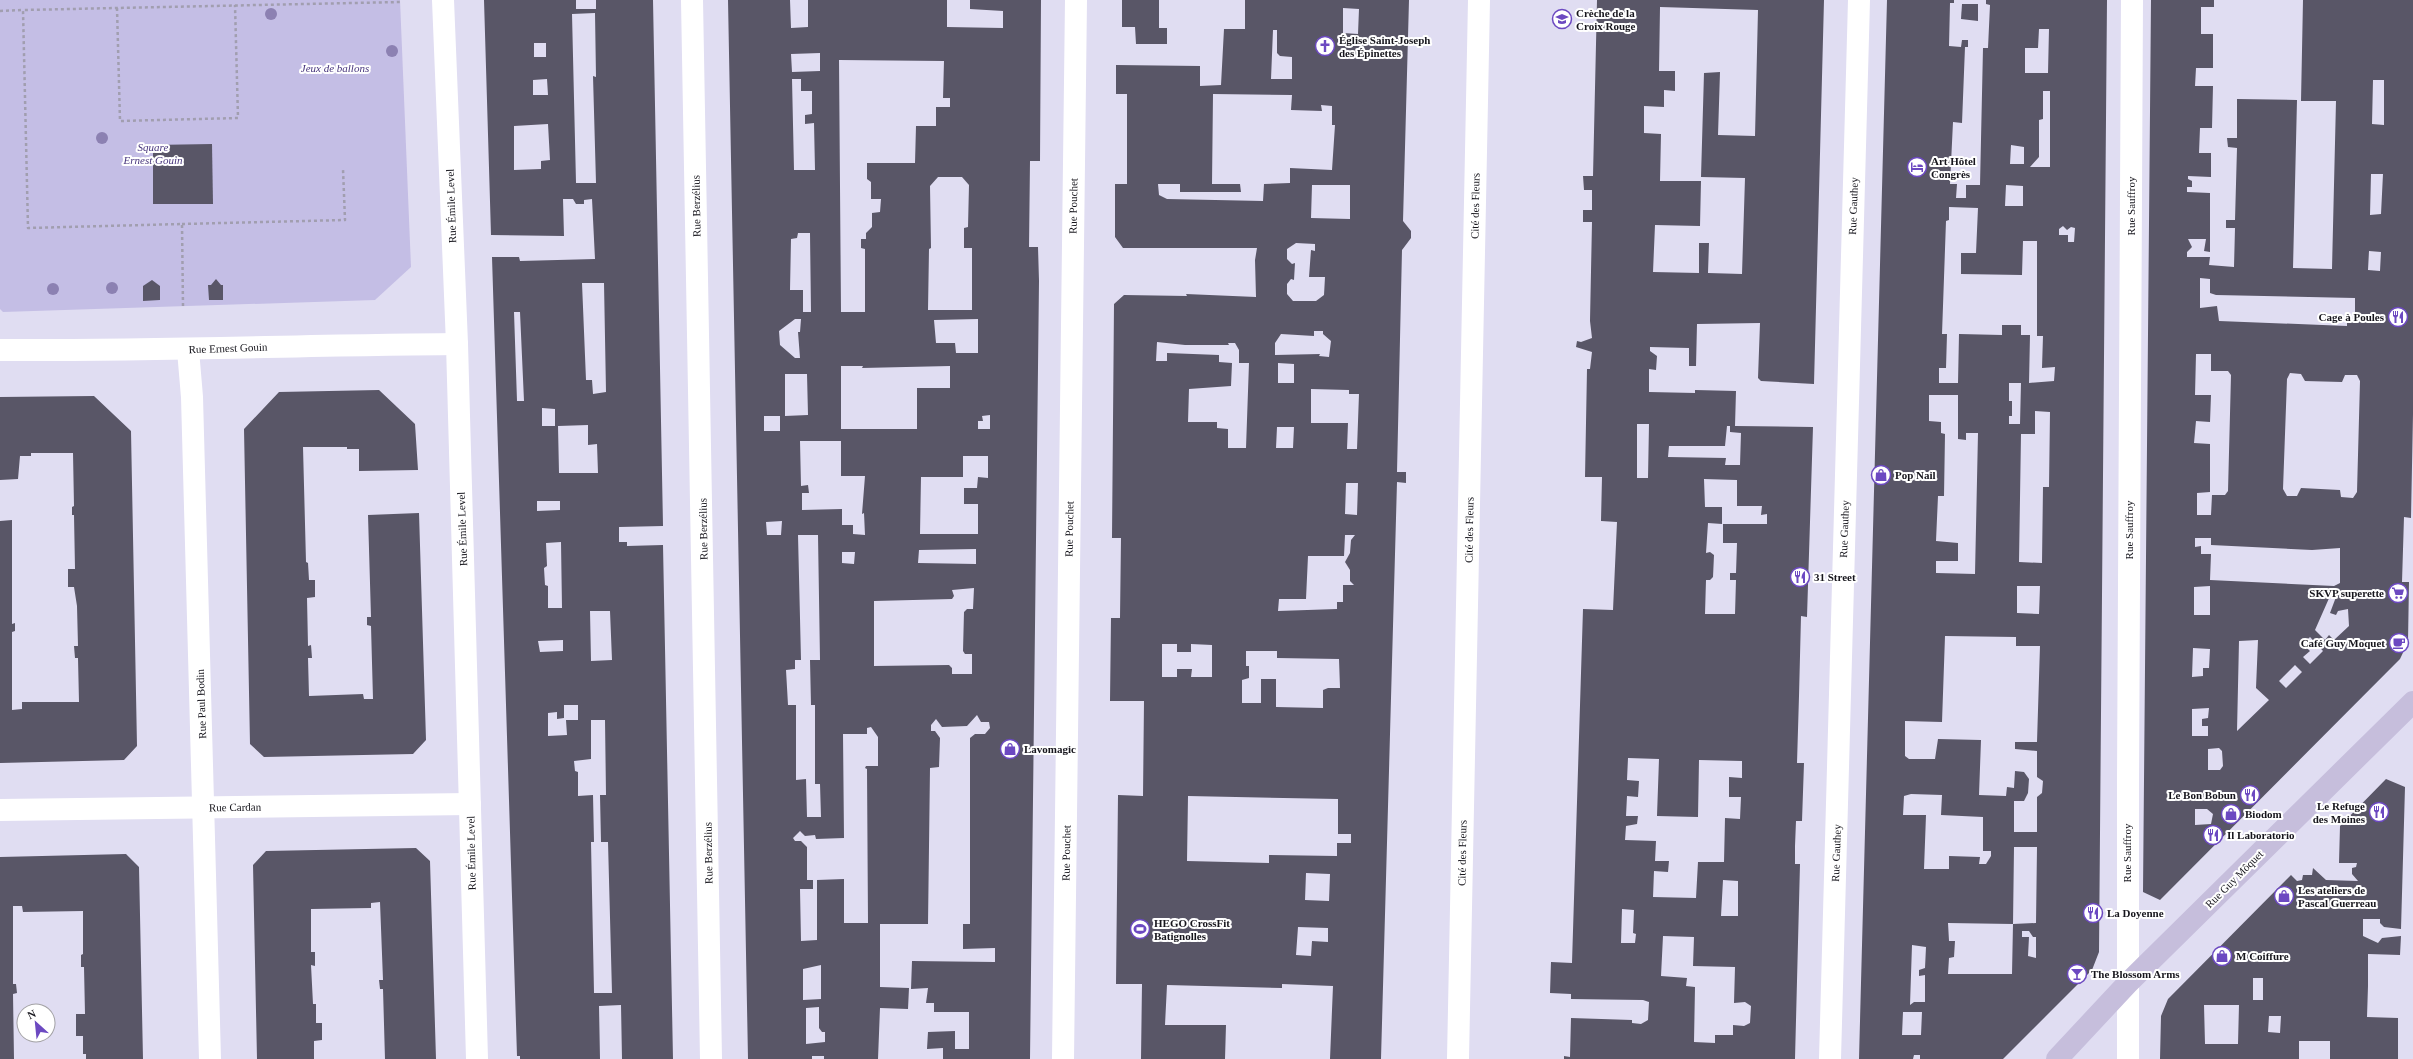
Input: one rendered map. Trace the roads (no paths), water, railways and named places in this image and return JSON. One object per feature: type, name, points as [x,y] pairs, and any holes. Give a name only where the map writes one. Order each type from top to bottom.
[{"type":"main road","name":"Rue Guy Môquet","points":[[2057,1059],[2127,984],[2413,702]]},
{"type":"street","name":"Rue Émile Level","points":[[443,0],[457,344],[470,804],[470,868],[477,1059]]},
{"type":"street","name":"Rue Berzélius","points":[[692,0],[711,1059]]},
{"type":"street","name":"Rue Pouchet","points":[[1063,1059],[1076,0]]},
{"type":"street","name":"Cité des Fleurs","points":[[1458,1059],[1479,0]]},
{"type":"street","name":"Rue Gauthey","points":[[1830,1059],[1859,0]]},
{"type":"street","name":"Rue Sauffroy","points":[[2128,1059],[2127,984],[2132,0]]},
{"type":"street","name":"Rue Ernest Gouin","points":[[0,350],[188,350],[242,346],[457,344]]},
{"type":"street","name":"Rue Paul Bodin","points":[[188,350],[192,405],[210,1059]]},
{"type":"street","name":"Rue Cardan","points":[[0,810],[470,804]]},
{"type":"place","name":"Crèche de la Croix Rouge","points":[[1562,19]]},
{"type":"place","name":"Église Saint-Joseph des Épinettes","points":[[1325,46]]},
{"type":"place","name":"Art Hôtel Congrès","points":[[1917,167]]},
{"type":"place","name":"Cage à Poules","points":[[2398,317]]},
{"type":"place","name":"Pop Nail","points":[[1881,475]]},
{"type":"place","name":"31 Street","points":[[1800,577]]},
{"type":"place","name":"SKVP superette","points":[[2398,593]]},
{"type":"place","name":"Café Guy Moquet","points":[[2399,643]]},
{"type":"place","name":"Lavomagic","points":[[1010,749]]},
{"type":"place","name":"Le Bon Bobun","points":[[2250,795]]},
{"type":"place","name":"Le Refuge des Moines","points":[[2379,812]]},
{"type":"place","name":"Biodom","points":[[2231,814]]},
{"type":"place","name":"Il Laboratorio","points":[[2213,835]]},
{"type":"place","name":"Les ateliers de Pascal Guerreau","points":[[2284,896]]},
{"type":"place","name":"La Doyenne","points":[[2093,913]]},
{"type":"place","name":"HEGO CrossFit Batignolles","points":[[1140,929]]},
{"type":"place","name":"M Coiffure","points":[[2222,956]]},
{"type":"place","name":"The Blossom Arms","points":[[2077,974]]},
{"type":"park label","name":"Jeux de ballons","points":[[335,68]]},
{"type":"park label","name":"Square Ernest Gouin","points":[[153,153]]}]
